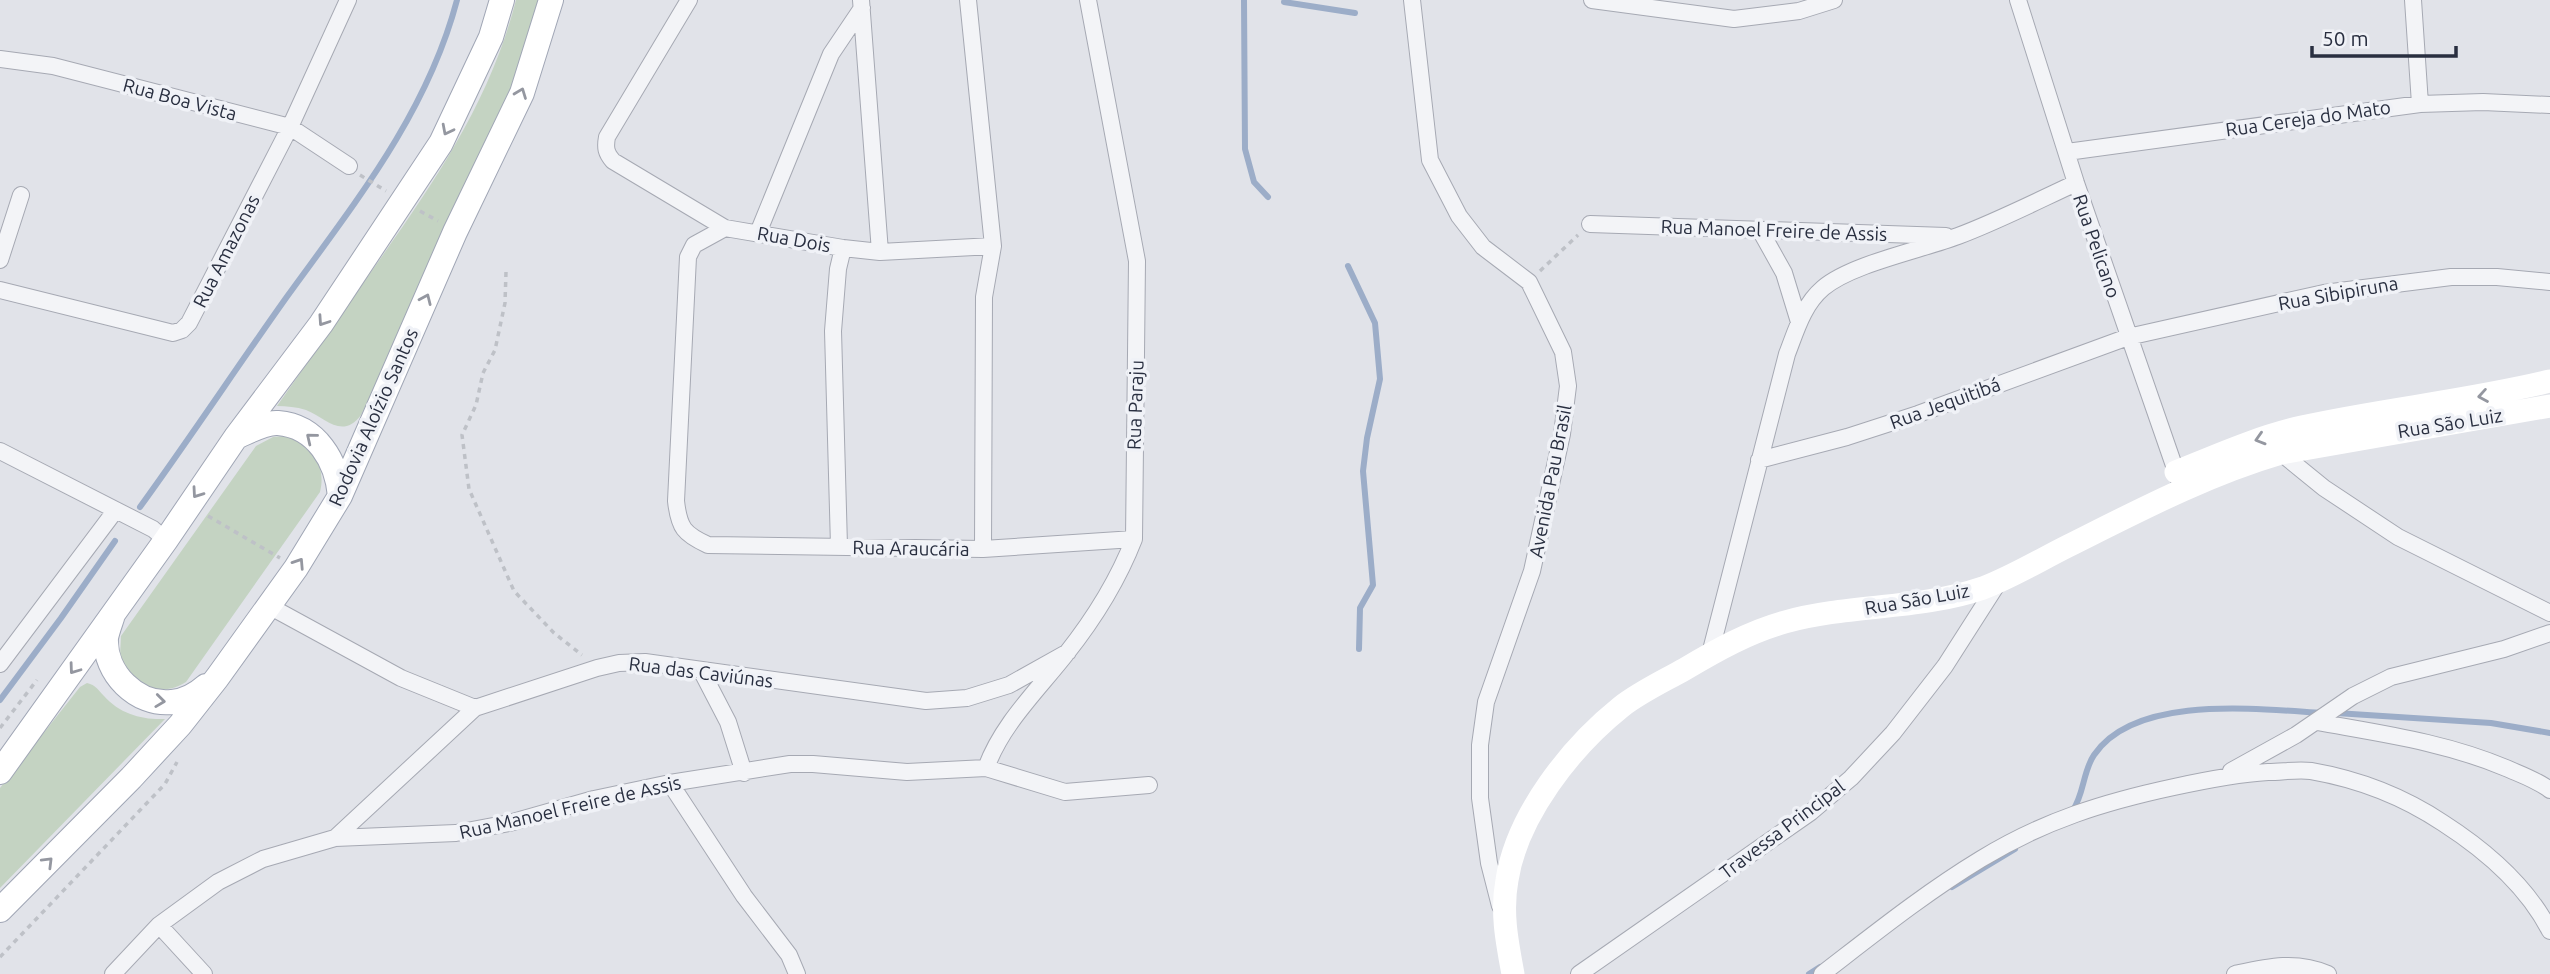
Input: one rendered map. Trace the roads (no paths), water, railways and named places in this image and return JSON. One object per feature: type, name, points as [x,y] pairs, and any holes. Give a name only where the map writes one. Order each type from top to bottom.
[{"type":"main road","points":[[0,772],[236,437],[321,324],[446,132],[491,37],[502,0]]},
{"type":"main road","name":"Rodovia Aloízio Santos","points":[[0,910],[180,725],[296,568],[340,496],[455,232],[522,93],[551,0]]},
{"type":"main road","points":[[236,437],[276,423],[298,428],[316,439],[330,458],[338,477],[340,496]]},
{"type":"main road","points":[[113,614],[106,638],[110,664],[124,685],[146,699],[171,702],[196,694],[216,678]]},
{"type":"street","name":"Rua Amazonas","points":[[0,290],[173,333],[182,330],[189,323],[289,127],[348,0]]},
{"type":"street","name":"Rua Dois","points":[[689,0],[607,137],[605,146],[613,161],[725,228],[880,252],[993,246]]},
{"type":"street","points":[[968,0],[993,246],[984,297],[983,549]]},
{"type":"street","name":"Rua Paraju","points":[[986,768],[1003,731],[1068,652],[1121,572],[1134,539],[1137,261],[1088,0]]},
{"type":"street","name":"Avenida Pau Brasil","points":[[1412,0],[1430,160],[1460,216],[1483,247],[1528,282],[1563,352],[1568,386],[1562,434],[1532,571],[1486,702],[1480,745],[1480,798],[1489,863],[1503,915]]},
{"type":"street","points":[[1592,0],[1734,19],[1800,11],[1834,0]]},
{"type":"street","name":"Rua Pelicano","points":[[2018,0],[2076,183],[2179,481]]},
{"type":"street","points":[[2413,0],[2420,104]]},
{"type":"street","points":[[758,233],[831,54],[862,4]]},
{"type":"street","points":[[862,4],[880,252]]},
{"type":"street","name":"Rua Boa Vista","points":[[0,59],[53,66],[289,127],[355,171]]},
{"type":"street","name":"Rua Cereja do Mato","points":[[2067,152],[2420,104],[2483,102],[2550,105]]},
{"type":"street","points":[[1710,654],[1787,354],[1799,322],[1818,293],[1846,274],[1959,236],[2076,183]]},
{"type":"street","points":[[0,260],[21,195]]},
{"type":"street","name":"Rua Manoel Freire de Assis","points":[[1590,224],[1959,236]]},
{"type":"street","name":"Rua Araucária","points":[[725,228],[694,245],[688,257],[676,501],[678,521],[689,536],[708,545],[983,549],[1134,539]]},
{"type":"street","points":[[1760,230],[1784,273],[1799,322]]},
{"type":"street","points":[[839,547],[833,331],[838,269],[844,248]]},
{"type":"street","name":"Rua Sibipiruna","points":[[2128,337],[2324,292],[2388,283],[2451,277],[2497,277],[2550,282]]},
{"type":"street","name":"Rua Jequitibá","points":[[1759,460],[1847,437],[2128,337]]},
{"type":"street","name":"Rua São Luiz","points":[[1513,974],[1503,915],[1507,878],[1515,849],[1529,818],[1555,776],[1583,739],[1623,705],[1710,654],[1746,635],[1786,621],[1905,605],[1955,595],[2000,580],[2243,444],[2304,427],[2550,382]]},
{"type":"street","name":"Rua São Luiz","points":[[2179,481],[2281,453],[2550,406]]},
{"type":"street","points":[[0,450],[152,528],[166,540]]},
{"type":"street","points":[[2281,453],[2324,488],[2398,537],[2550,613]]},
{"type":"street","points":[[0,664],[115,511]]},
{"type":"street","name":"Travessa Principal","points":[[1579,974],[1811,812],[1851,778],[1893,733],[1945,666],[2000,580]]},
{"type":"street","points":[[269,606],[401,678],[475,708],[335,838]]},
{"type":"street","points":[[2220,777],[2317,722],[2353,696],[2391,677],[2504,649],[2550,633]]},
{"type":"street","name":"Rua das Caviúnas","points":[[475,708],[597,668],[619,663],[645,662],[926,701],[967,698],[1009,685],[1068,652]]},
{"type":"street","points":[[702,672],[728,722],[744,772]]},
{"type":"street","points":[[2317,722],[2436,743],[2480,757],[2550,790]]},
{"type":"street","name":"Rua Manoel Freire de Assis","points":[[113,974],[159,925],[218,881],[252,865],[335,838],[456,833],[509,823],[594,799],[670,783],[790,764],[907,772],[986,768],[1065,792],[1149,785]]},
{"type":"street","points":[[1822,974],[1921,898],[1982,858],[2073,813],[2117,799],[2220,777],[2309,770],[2374,788],[2424,811],[2476,844],[2514,881],[2544,919],[2550,932]]},
{"type":"street","points":[[670,783],[744,896],[789,955],[797,974]]},
{"type":"street","points":[[159,925],[204,974]]},
{"type":"street","points":[[2235,974],[2293,965],[2307,966],[2328,974]]},
{"type":"waterway","points":[[140,507],[386,156],[427,81],[444,42],[457,0]]},
{"type":"waterway","points":[[1244,0],[1245,149],[1254,182],[1268,197]]},
{"type":"waterway","points":[[1284,2],[1355,13]]},
{"type":"waterway","points":[[1348,266],[1375,323],[1380,379],[1363,471],[1373,585],[1360,608],[1359,649]]},
{"type":"waterway","points":[[0,700],[115,541]]},
{"type":"waterway","points":[[2073,810],[2094,755],[2113,736],[2138,722],[2167,714],[2233,708],[2322,713]]},
{"type":"waterway","points":[[2336,713],[2491,723],[2550,733]]},
{"type":"waterway","points":[[1952,887],[2015,849]]},
{"type":"waterway","points":[[1809,974],[1820,967]]}]
